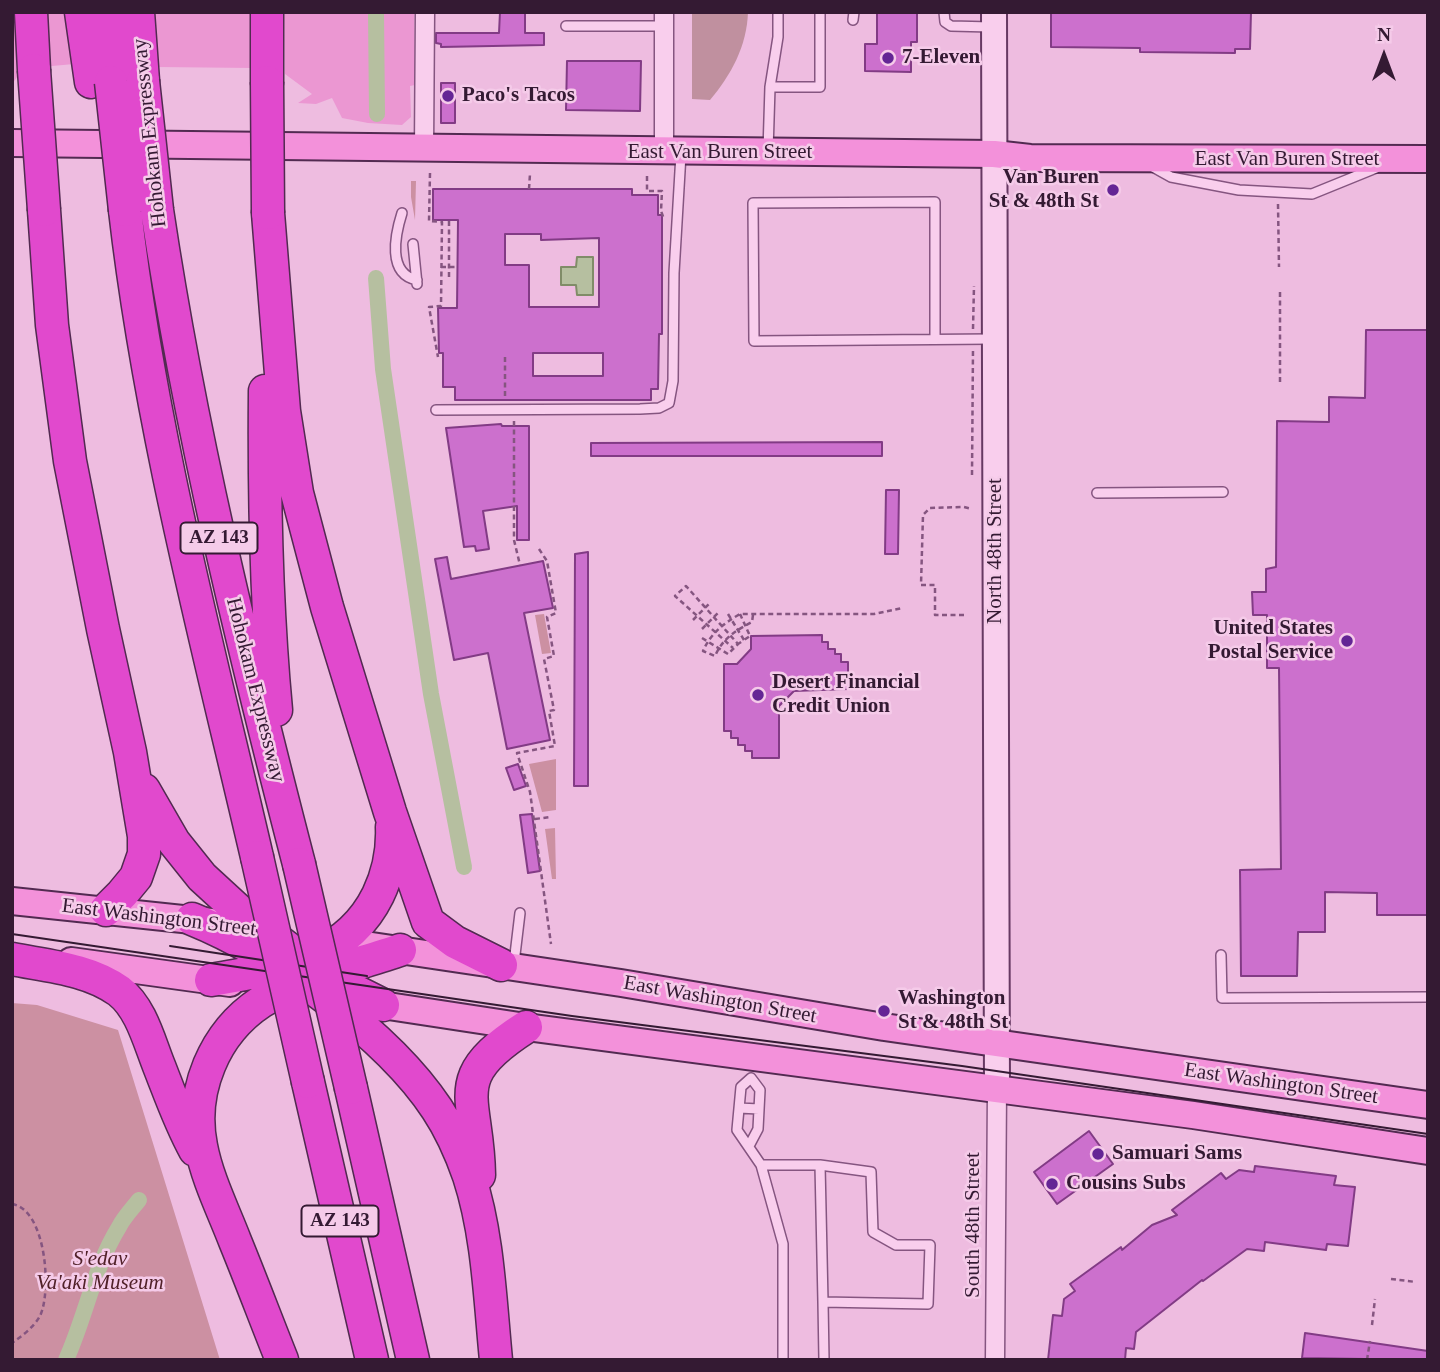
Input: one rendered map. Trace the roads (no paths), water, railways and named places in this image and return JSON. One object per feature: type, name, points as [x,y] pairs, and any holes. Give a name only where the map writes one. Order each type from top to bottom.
[{"type":"highway","points":[[31,12],[52,325],[70,461],[103,629],[131,752],[144,836],[144,854],[132,883],[106,910]]},
{"type":"highway","points":[[81,12],[101,82]]},
{"type":"highway","name":"Hohokam Expressway","points":[[106,12],[101,82],[117,209],[145,355],[178,513],[372,1360]]},
{"type":"highway","name":"Hohokam Expressway","points":[[138,12],[157,209],[173,313],[202,460],[260,715],[299,864],[413,1360]]},
{"type":"highway","points":[[267,12],[268,213],[264,496],[266,586],[277,712],[299,864]]},
{"type":"highway","points":[[268,213],[284,411],[298,492],[327,607],[390,812],[428,922],[455,942],[507,965]]},
{"type":"highway","points":[[131,752],[146,795],[174,842],[202,877],[239,911],[265,930],[303,979]]},
{"type":"highway","points":[[303,979],[367,914],[386,875],[393,840],[390,812]]},
{"type":"highway","points":[[192,919],[222,932],[303,979],[385,1050],[417,1083],[451,1133],[464,1162],[480,1218]]},
{"type":"highway","points":[[282,1360],[211,1181],[201,1146],[198,1119],[206,1072],[225,1037],[243,1017],[262,1002],[303,979],[400,950]]},
{"type":"highway","points":[[12,957],[82,973],[111,986],[126,999],[140,1020],[183,1127],[211,1181]]},
{"type":"highway","points":[[211,980],[303,979],[383,1005]]},
{"type":"highway","points":[[496,1360],[480,1218],[479,1160],[472,1084],[480,1065],[493,1050],[526,1027]]},
{"type":"main road","name":"East Van Buren Street","points":[[12,144],[394,147],[427,161],[672,152],[994,154],[1030,158],[1428,159]]},
{"type":"main road","name":"East Washington Street","points":[[12,901],[192,919],[507,965],[998,1044],[1428,1105]]},
{"type":"main road","points":[[12,957],[211,980]]},
{"type":"main road","name":"East Washington Street","points":[[383,1005],[526,1027],[751,1068],[997,1090],[1193,1115],[1428,1151]]},
{"type":"street","points":[[425,12],[427,161]]},
{"type":"street","points":[[664,19],[672,152]]},
{"type":"street","name":"North 48th Street","points":[[995,20],[997,1090]]},
{"type":"street","name":"South 48th Street","points":[[995,1360],[997,1090]]},
{"type":"lane","points":[[768,152],[770,87],[778,37],[778,12]]},
{"type":"lane","points":[[770,87],[820,87],[820,12]]},
{"type":"lane","points":[[944,12],[945,22],[951,26],[995,20]]},
{"type":"lane","points":[[566,26],[664,19]]},
{"type":"lane","points":[[436,410],[640,409],[659,408],[669,403],[673,381],[674,274],[679,189],[672,152]]},
{"type":"lane","points":[[1136,158],[1171,177],[1250,191],[1312,194],[1398,159]]},
{"type":"lane","points":[[935,339],[935,202],[753,203],[754,341],[994,339]]},
{"type":"lane","points":[[402,213],[395,238],[398,266],[405,276],[417,283],[413,244]]},
{"type":"lane","points":[[1097,492],[1223,492]]},
{"type":"lane","points":[[507,965],[520,913]]},
{"type":"lane","points":[[1221,955],[1222,998],[1428,997]]},
{"type":"lane","points":[[751,1068],[741,1087],[737,1130],[761,1165],[783,1244],[783,1360]]},
{"type":"lane","points":[[749,1146],[758,1129],[760,1090],[751,1068]]},
{"type":"lane","points":[[739,1108],[759,1109]]},
{"type":"lane","points":[[761,1165],[820,1165],[871,1172],[873,1232],[896,1245],[930,1245],[928,1304],[823,1302]]},
{"type":"lane","points":[[820,1165],[824,1360]]},
{"type":"waterway","points":[[376,12],[377,114]]},
{"type":"waterway","points":[[376,278],[383,369],[431,694],[464,867]]},
{"type":"waterway","points":[[66,1360],[110,1242],[139,1200]]},
{"type":"tram line","points":[[12,934],[572,1016],[962,1066],[1428,1134]]},
{"type":"tram line","points":[[170,946],[367,976]]},
{"type":"place","name":"7-Eleven","points":[[888,58]]},
{"type":"place","name":"Paco's Tacos","points":[[448,96]]},
{"type":"place","name":"Van Buren St & 48th St","points":[[1113,190]]},
{"type":"place","name":"United States Postal Service","points":[[1347,641]]},
{"type":"place","name":"Desert Financial Credit Union","points":[[758,695]]},
{"type":"place","name":"Washington St & 48th St","points":[[884,1011]]},
{"type":"place","name":"Samuari Sams","points":[[1098,1154]]},
{"type":"place","name":"Cousins Subs","points":[[1052,1184]]},
{"type":"park label","name":"S'edav Va'aki Museum","points":[[100,1271]]}]
